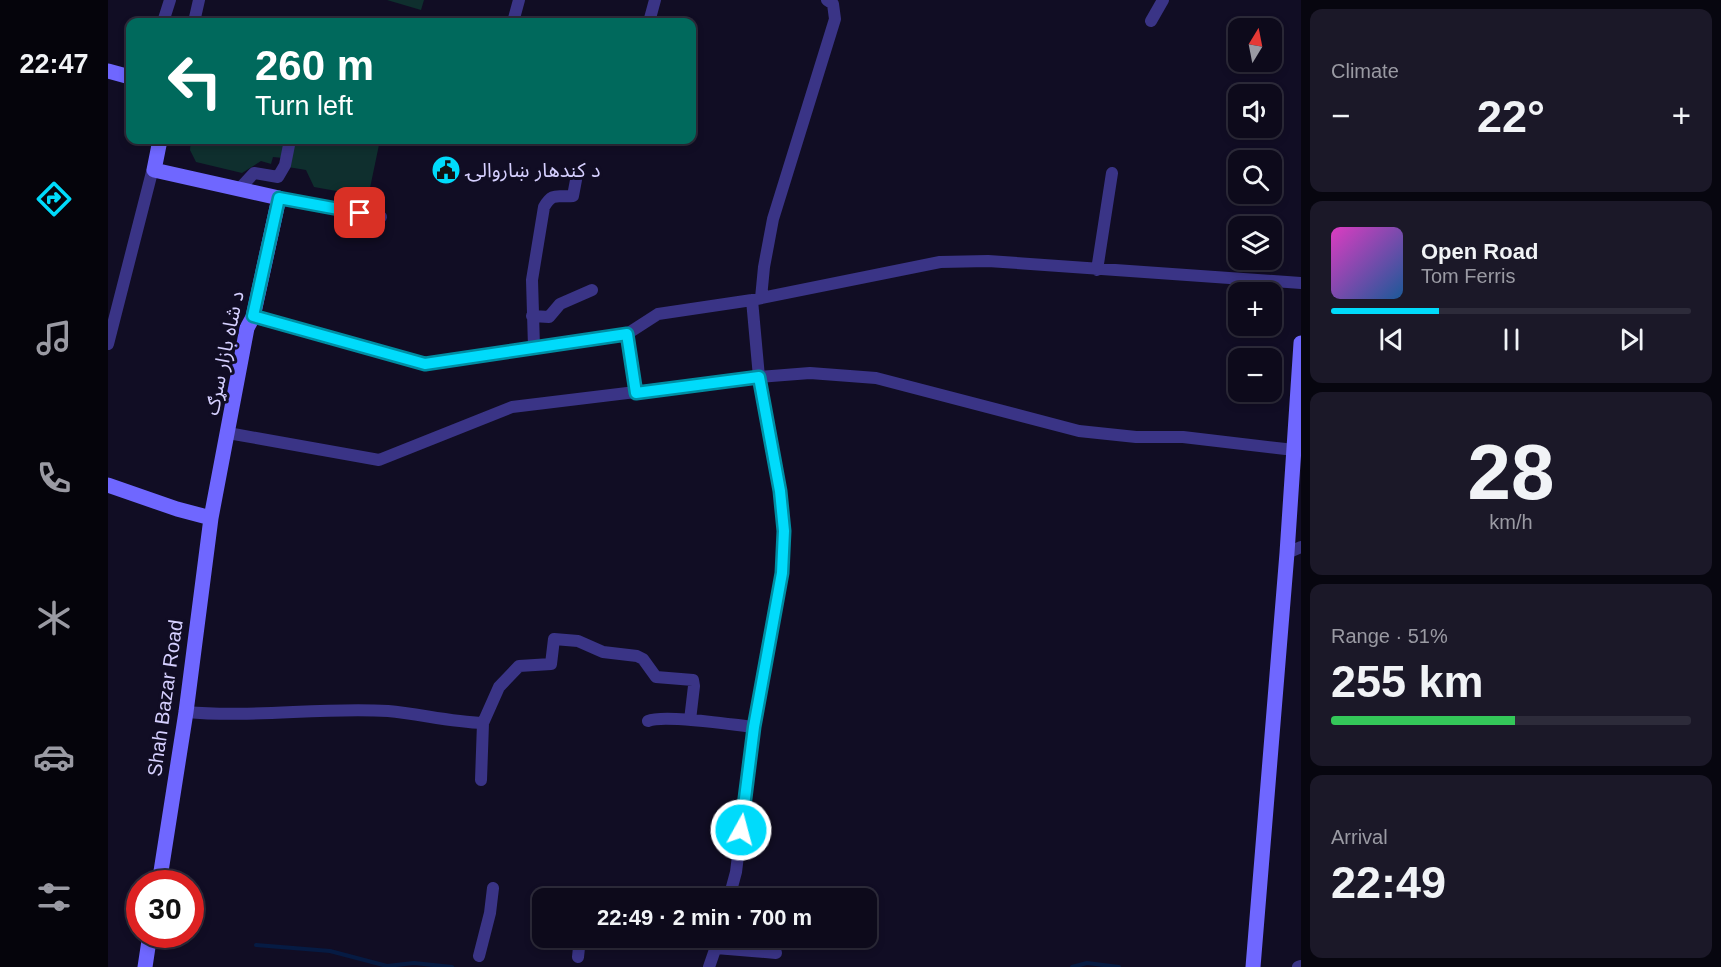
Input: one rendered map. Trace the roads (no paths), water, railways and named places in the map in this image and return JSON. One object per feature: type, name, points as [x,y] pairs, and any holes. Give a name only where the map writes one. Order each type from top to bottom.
[{"type":"main road","points":[[108,71],[126,76]]},
{"type":"main road","points":[[159,144],[154,170],[279,198]]},
{"type":"main road","name":"د شاه بازار سړګ","points":[[211,518],[247,328],[253,316],[279,198]]},
{"type":"main road","points":[[1253,967],[1294,550],[1294,450],[1301,343]]},
{"type":"main road","points":[[108,485],[177,509],[211,518]]},
{"type":"main road","name":"Shah Bazar Road","points":[[161,870],[186,712],[211,518]]},
{"type":"main road","points":[[145,967],[148,948]]},
{"type":"street","points":[[164,18],[170,0]]},
{"type":"street","points":[[195,18],[199,0]]},
{"type":"street","points":[[514,18],[519,0]]},
{"type":"street","points":[[650,18],[655,0]]},
{"type":"street","points":[[732,888],[736,872],[754,727],[782,573],[784,531],[780,491],[759,377],[756,299],[773,219],[835,19],[833,4],[826,0]]},
{"type":"street","points":[[1151,21],[1163,0]]},
{"type":"street","points":[[242,186],[254,173],[278,177],[285,165],[289,144]]},
{"type":"street","points":[[108,344],[154,170]]},
{"type":"street","points":[[1097,270],[1112,174]]},
{"type":"street","points":[[534,347],[532,280],[544,207],[548,199],[555,196],[573,196],[576,180]]},
{"type":"street","points":[[279,198],[381,217]]},
{"type":"street","points":[[253,316],[425,364],[627,334],[658,314],[756,299],[940,262],[988,261],[1301,283]]},
{"type":"street","points":[[532,316],[549,317],[560,304],[592,290]]},
{"type":"street","points":[[627,334],[636,393]]},
{"type":"street","points":[[228,433],[379,460],[512,406],[810,373],[876,378],[1079,431],[1183,437],[1294,450]]},
{"type":"street","points":[[482,780],[483,723],[499,687],[519,666],[551,664],[555,639],[578,640],[603,652],[637,656],[643,659],[656,677],[693,680],[690,720]]},
{"type":"street","points":[[186,712],[218,715],[388,711],[459,723],[483,723]]},
{"type":"street","points":[[648,721],[654,718],[690,720],[754,727]]},
{"type":"street","points":[[479,957],[490,913],[493,888]]},
{"type":"street","points":[[578,957],[579,948]]},
{"type":"street","points":[[709,967],[715,948]]},
{"type":"street","points":[[746,948],[776,953]]},
{"type":"waterway","points":[[256,945],[330,951],[387,966],[414,963],[452,967]]},
{"type":"waterway","points":[[1072,967],[1087,963],[1119,967]]},
{"type":"place","name":"د کندهار ښاروالۍ","points":[[446,170]]}]
